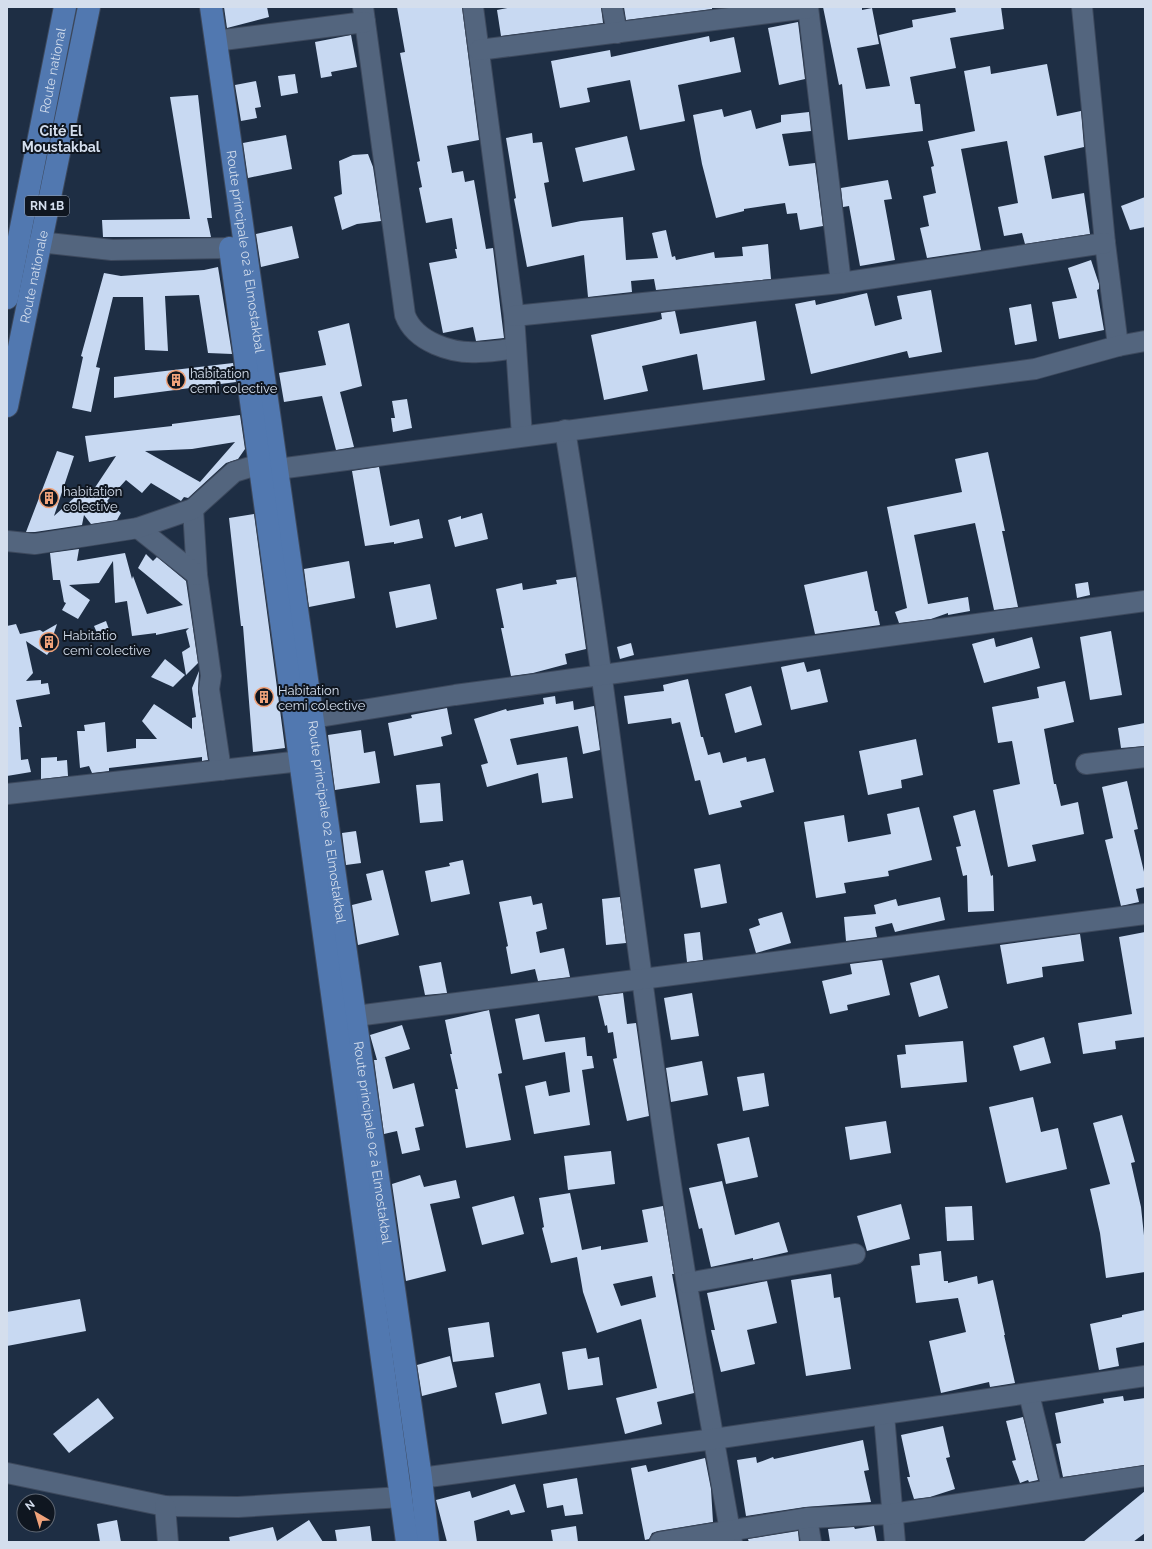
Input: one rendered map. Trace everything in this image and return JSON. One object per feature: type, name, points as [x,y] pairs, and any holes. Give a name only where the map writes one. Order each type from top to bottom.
[{"type":"main road","name":"Route national","points":[[7,298],[65,7]]},
{"type":"main road","name":"Route nationale","points":[[7,406],[89,7]]},
{"type":"main road","name":"Route principale 02 à Elmostakbal","points":[[197,7],[230,248],[313,718],[421,1478],[428,1542]]},
{"type":"main road","name":"Route principale 02 à Elmostakbal","points":[[211,7],[269,466],[301,760],[407,1542]]},
{"type":"street","points":[[473,7],[514,316],[522,436]]},
{"type":"street","points":[[612,7],[616,34]]},
{"type":"street","points":[[478,50],[616,34],[746,11],[808,7],[841,283]]},
{"type":"street","points":[[1082,7],[1105,243],[1118,346]]},
{"type":"street","points":[[215,41],[364,15],[408,324],[423,338],[455,350],[478,353],[516,348]]},
{"type":"street","points":[[40,242],[112,250],[230,248]]},
{"type":"street","points":[[514,316],[841,283],[1105,243]]},
{"type":"street","points":[[7,541],[35,544],[138,528],[193,508],[234,472],[269,466],[522,436],[1035,369],[1118,346],[1145,341]]},
{"type":"street","points":[[565,430],[589,580],[656,1084],[687,1282],[731,1537]]},
{"type":"street","points":[[193,508],[197,575],[211,676],[209,689],[221,770]]},
{"type":"street","points":[[138,528],[197,575]]},
{"type":"street","points":[[313,718],[455,695],[1145,601]]},
{"type":"street","points":[[1086,764],[1145,757]]},
{"type":"street","points":[[7,794],[301,760]]},
{"type":"street","points":[[356,1016],[1145,914]]},
{"type":"street","points":[[687,1282],[855,1254]]},
{"type":"street","points":[[421,1478],[714,1439],[1145,1376]]},
{"type":"street","points":[[1029,1394],[1052,1489]]},
{"type":"street","points":[[884,1415],[895,1542]]},
{"type":"street","points":[[7,1473],[166,1506],[238,1507],[402,1497]]},
{"type":"street","points":[[660,1542],[731,1537],[807,1518],[892,1514],[1145,1476]]},
{"type":"street","points":[[166,1506],[168,1542]]},
{"type":"street","points":[[807,1518],[811,1542]]},
{"type":"building","points":[[224,7],[267,7],[269,17],[227,28]]},
{"type":"building","points":[[397,7],[462,7],[479,140],[447,146],[452,173],[463,171],[465,182],[474,180],[486,249],[493,248],[504,338],[476,341],[473,327],[443,333],[429,263],[457,258],[455,249],[457,249],[452,218],[426,223],[419,188],[422,187],[417,162],[420,161],[400,53],[405,52]]},
{"type":"building","points":[[512,7],[601,7],[603,23],[501,36],[497,10]]},
{"type":"building","points":[[624,7],[712,7],[712,9],[626,20]]},
{"type":"building","points":[[823,7],[862,7],[862,10],[872,8],[879,44],[857,48],[866,89],[890,86],[879,35],[913,27],[912,20],[956,12],[955,7],[1001,7],[1004,29],[950,38],[956,68],[910,77],[915,104],[920,104],[923,131],[848,140],[842,84],[839,85]]},
{"type":"building","points":[[798,22],[805,79],[779,85],[768,28]]},
{"type":"building","points":[[351,35],[357,67],[331,72],[332,76],[321,78],[315,42]]},
{"type":"building","points":[[709,36],[710,42],[734,37],[741,72],[678,85],[685,121],[640,130],[630,80],[587,88],[590,102],[560,108],[551,61],[610,50],[611,57]]},
{"type":"building","points":[[1047,64],[1057,116],[1081,111],[1084,147],[1044,156],[1052,199],[1084,193],[1090,234],[1025,244],[1022,233],[1004,236],[998,207],[1018,203],[1007,141],[961,149],[981,250],[927,258],[920,228],[929,226],[923,196],[936,193],[931,167],[934,166],[928,141],[975,131],[964,71],[990,66],[991,74]]},
{"type":"building","points":[[295,74],[298,93],[281,96],[278,76]]},
{"type":"building","points":[[256,81],[261,107],[255,108],[257,118],[241,121],[235,85]]},
{"type":"building","points":[[198,95],[212,218],[207,218],[211,237],[103,237],[102,220],[190,219],[170,97]]},
{"type":"building","points":[[722,109],[724,117],[751,110],[756,129],[781,122],[781,115],[809,112],[811,131],[782,134],[789,166],[815,163],[823,226],[800,230],[797,213],[787,214],[785,203],[744,209],[744,211],[716,218],[702,164],[693,115]]},
{"type":"building","points":[[532,133],[533,143],[542,142],[549,182],[544,183],[552,227],[581,221],[623,217],[626,260],[658,258],[652,233],[666,230],[672,257],[675,256],[676,260],[714,252],[715,258],[743,256],[742,247],[768,244],[771,279],[656,290],[654,279],[631,281],[632,292],[588,297],[584,255],[527,267],[514,199],[516,198],[506,138]]},
{"type":"building","points":[[286,135],[292,169],[248,178],[243,143]]},
{"type":"building","points":[[627,136],[635,170],[583,182],[575,148]]},
{"type":"building","points":[[368,154],[373,167],[381,221],[357,224],[342,230],[334,197],[342,194],[339,161],[353,155]]},
{"type":"building","points":[[888,180],[892,199],[884,200],[895,260],[860,266],[849,206],[843,207],[841,188]]},
{"type":"building","points":[[1145,197],[1145,227],[1130,230],[1121,206]]},
{"type":"building","points":[[292,226],[299,258],[261,267],[256,234]]},
{"type":"building","points":[[1091,260],[1099,284],[1099,289],[1097,290],[1104,330],[1059,339],[1052,302],[1077,298],[1068,268]]},
{"type":"building","points":[[218,267],[232,354],[208,353],[199,295],[165,296],[168,351],[145,350],[143,297],[113,297],[96,367],[100,368],[91,412],[72,408],[83,357],[81,356],[104,273],[121,276],[204,270]]},
{"type":"building","points":[[931,290],[942,352],[909,358],[907,351],[811,374],[795,304],[815,300],[816,305],[867,293],[875,326],[902,319],[897,296]]},
{"type":"building","points":[[1031,304],[1037,341],[1015,345],[1009,308]]},
{"type":"building","points":[[675,311],[680,334],[756,321],[765,380],[703,390],[697,354],[642,366],[648,391],[604,400],[591,335],[662,319],[661,313]]},
{"type":"building","points":[[349,323],[362,386],[340,392],[354,447],[336,450],[322,396],[284,402],[279,373],[326,365],[318,331]]},
{"type":"building","name":"habitation cemi colective","points":[[233,363],[236,382],[114,398],[114,377]]},
{"type":"building","points":[[407,399],[412,428],[393,432],[391,418],[395,418],[392,401]]},
{"type":"building","points":[[240,415],[245,449],[238,459],[226,463],[188,498],[184,497],[181,501],[151,483],[142,493],[126,480],[107,501],[121,513],[117,520],[91,524],[84,515],[82,525],[26,532],[57,451],[74,456],[54,516],[84,489],[92,492],[116,456],[89,462],[85,436],[172,426],[172,424]],"holes":[[[235,442],[200,482],[145,451],[192,449]]]},
{"type":"building","points":[[988,452],[1005,531],[1002,531],[1018,607],[994,610],[975,523],[914,535],[928,604],[968,597],[970,611],[948,615],[948,613],[931,619],[899,623],[895,612],[907,608],[887,507],[962,492],[955,459]]},
{"type":"building","points":[[379,467],[390,526],[419,519],[423,538],[394,544],[394,542],[365,546],[352,471]]},
{"type":"building","points":[[482,513],[488,539],[455,547],[448,520],[461,516],[461,519]]},
{"type":"building","points":[[254,514],[285,748],[253,752],[243,626],[241,626],[229,518]]},
{"type":"building","points":[[79,549],[77,561],[125,553],[132,579],[133,576],[147,614],[183,605],[138,568],[146,554],[153,561],[157,557],[186,581],[198,663],[186,675],[182,652],[190,647],[186,631],[189,628],[156,635],[156,633],[132,636],[127,601],[115,603],[113,561],[99,583],[69,585],[90,600],[78,619],[62,610],[66,603],[64,602],[60,580],[53,580],[50,553]]},
{"type":"building","points":[[349,561],[355,598],[309,607],[304,569]]},
{"type":"building","points":[[867,571],[875,611],[877,611],[880,625],[815,634],[804,585]]},
{"type":"building","points":[[576,577],[586,649],[565,654],[567,664],[533,673],[511,676],[501,628],[504,628],[496,589],[522,583],[523,590],[557,584],[556,580]]},
{"type":"building","points":[[1088,582],[1090,595],[1077,598],[1075,584]]},
{"type":"building","points":[[430,584],[437,619],[396,628],[389,592]]},
{"type":"building","points":[[106,621],[112,638],[101,642],[94,626]]},
{"type":"building","points":[[16,624],[20,634],[40,630],[43,632],[57,624],[53,636],[58,640],[47,655],[26,641],[33,673],[26,681],[41,680],[41,684],[48,683],[50,694],[16,700],[22,727],[19,727],[21,760],[28,759],[31,772],[7,776],[7,626]]},
{"type":"building","points":[[1111,631],[1122,695],[1090,700],[1080,637]]},
{"type":"building","points":[[1032,637],[1040,668],[984,683],[972,644],[994,638],[996,647]]},
{"type":"building","points":[[631,643],[634,655],[620,659],[617,647]]},
{"type":"building","points":[[165,659],[185,675],[173,687],[151,677]]},
{"type":"building","points":[[804,662],[807,672],[820,669],[828,702],[791,710],[781,667]]},
{"type":"building","points":[[199,671],[198,691],[208,760],[202,761],[202,757],[109,768],[109,771],[92,773],[89,766],[80,768],[77,731],[85,731],[84,725],[105,722],[107,752],[136,748],[136,739],[157,739],[142,721],[154,704],[192,729],[192,718],[196,717],[192,688]]},
{"type":"building","points":[[688,679],[701,737],[703,737],[708,755],[720,752],[723,763],[746,757],[747,762],[765,758],[774,792],[740,801],[742,807],[709,815],[700,780],[695,781],[680,722],[672,724],[671,718],[628,724],[624,696],[664,691],[663,685]]},
{"type":"building","points":[[1065,681],[1074,722],[1044,729],[1054,784],[1056,784],[1061,806],[1078,802],[1084,834],[1032,845],[1036,861],[1008,867],[993,790],[1020,784],[1012,741],[998,743],[992,707],[1039,698],[1037,687]]},
{"type":"building","points":[[751,686],[762,725],[735,733],[725,694]]},
{"type":"building","points":[[555,696],[556,704],[573,701],[574,710],[594,706],[600,750],[583,754],[578,726],[510,739],[517,765],[567,757],[573,798],[542,803],[538,773],[487,787],[481,765],[488,763],[474,719],[506,709],[507,711],[544,704],[543,698]]},
{"type":"building","points":[[447,708],[452,734],[441,737],[443,746],[394,756],[388,723],[412,718],[411,715]]},
{"type":"building","points":[[1145,723],[1145,746],[1121,748],[1118,728]]},
{"type":"building","points":[[361,730],[364,753],[375,751],[380,783],[335,790],[328,735]]},
{"type":"building","points":[[916,739],[923,775],[901,780],[902,788],[868,795],[859,751]]},
{"type":"building","points":[[57,757],[57,761],[67,760],[68,776],[41,779],[41,758]]},
{"type":"building","points":[[1127,781],[1138,829],[1134,830],[1145,876],[1145,887],[1136,889],[1139,902],[1121,906],[1105,840],[1113,838],[1102,787]]},
{"type":"building","points":[[440,783],[443,821],[420,823],[416,785]]},
{"type":"building","points":[[919,807],[932,860],[888,871],[889,876],[844,883],[846,893],[816,898],[804,822],[844,815],[848,842],[891,834],[887,814]]},
{"type":"building","points":[[975,810],[991,876],[993,875],[994,911],[968,912],[967,875],[963,876],[956,847],[961,846],[953,816]]},
{"type":"building","points":[[356,831],[361,863],[346,865],[342,833]]},
{"type":"building","points":[[463,860],[470,894],[431,902],[425,871],[450,866],[449,863]]},
{"type":"building","points":[[720,864],[727,903],[701,908],[694,869]]},
{"type":"building","points":[[383,870],[399,935],[358,945],[352,905],[372,900],[366,874]]},
{"type":"building","points":[[531,896],[533,905],[542,903],[547,929],[536,932],[540,953],[564,948],[570,977],[538,981],[535,969],[511,974],[506,947],[508,946],[499,902]]},
{"type":"building","points":[[620,897],[626,943],[606,945],[602,899]]},
{"type":"building","points":[[940,897],[945,920],[895,932],[892,923],[875,927],[877,937],[846,941],[844,917],[876,914],[874,905],[896,899],[898,906]]},
{"type":"building","points":[[782,912],[791,943],[756,953],[749,929],[760,925],[758,919]]},
{"type":"building","points":[[700,932],[703,960],[687,962],[684,934]]},
{"type":"building","points":[[1145,932],[1145,1037],[1115,1041],[1116,1049],[1083,1054],[1078,1023],[1132,1014],[1119,937]]},
{"type":"building","points":[[1080,934],[1084,961],[1042,967],[1043,977],[1007,984],[1000,945]]},
{"type":"building","points":[[882,960],[890,995],[847,1005],[848,1010],[830,1014],[822,981],[852,974],[850,964]]},
{"type":"building","points":[[441,962],[447,993],[425,995],[419,966]]},
{"type":"building","points":[[939,975],[948,1008],[919,1017],[910,983]]},
{"type":"building","points":[[623,993],[627,1024],[636,1023],[649,1116],[627,1121],[613,1059],[617,1058],[613,1032],[608,1033],[607,1025],[605,1026],[598,996]]},
{"type":"building","points":[[692,993],[699,1036],[671,1040],[664,998]]},
{"type":"building","points":[[489,1010],[502,1073],[498,1074],[511,1140],[466,1148],[455,1089],[458,1089],[450,1054],[452,1054],[445,1020]]},
{"type":"building","points":[[539,1014],[545,1042],[585,1037],[587,1056],[592,1056],[594,1068],[582,1070],[590,1125],[534,1134],[525,1086],[546,1081],[549,1096],[570,1092],[565,1052],[523,1060],[515,1019]]},
{"type":"building","points":[[402,1025],[410,1049],[385,1057],[393,1089],[414,1083],[424,1126],[415,1128],[420,1150],[402,1154],[397,1131],[384,1134],[374,1060],[377,1060],[370,1035]]},
{"type":"building","points":[[1044,1037],[1051,1063],[1020,1071],[1013,1046]]},
{"type":"building","points":[[963,1041],[967,1082],[901,1088],[897,1055],[906,1054],[905,1045]]},
{"type":"building","points":[[702,1061],[708,1095],[671,1102],[666,1068]]},
{"type":"building","points":[[764,1073],[769,1106],[743,1111],[737,1077]]},
{"type":"building","points":[[1033,1097],[1041,1132],[1058,1128],[1067,1169],[1006,1183],[989,1107]]},
{"type":"building","points":[[1122,1115],[1135,1162],[1131,1163],[1141,1207],[1145,1245],[1145,1272],[1106,1278],[1100,1233],[1090,1189],[1110,1184],[1093,1123]]},
{"type":"building","points":[[886,1121],[891,1153],[850,1160],[845,1127]]},
{"type":"building","points":[[749,1137],[758,1177],[726,1184],[717,1144]]},
{"type":"building","points":[[611,1151],[615,1184],[568,1190],[564,1156]]},
{"type":"building","points":[[420,1175],[424,1187],[456,1180],[460,1198],[430,1204],[446,1271],[406,1281],[392,1184]]},
{"type":"building","points":[[722,1181],[735,1235],[779,1222],[788,1252],[711,1267],[702,1228],[699,1229],[689,1188]]},
{"type":"building","points":[[570,1193],[582,1250],[601,1246],[601,1250],[648,1242],[642,1210],[663,1206],[674,1274],[672,1274],[694,1393],[657,1402],[662,1424],[625,1434],[616,1398],[657,1388],[641,1319],[597,1333],[583,1292],[577,1257],[551,1263],[542,1228],[544,1227],[539,1198]],"holes":[[[652,1276],[656,1297],[621,1306],[613,1284]]]},
{"type":"building","points":[[514,1196],[524,1234],[482,1245],[472,1207]]},
{"type":"building","points":[[901,1204],[910,1239],[867,1251],[857,1216]]},
{"type":"building","points":[[972,1206],[974,1240],[947,1241],[945,1207]]},
{"type":"building","points":[[941,1251],[944,1281],[948,1281],[948,1283],[977,1276],[978,1284],[993,1280],[1015,1383],[990,1387],[989,1382],[941,1393],[929,1341],[966,1332],[958,1298],[916,1303],[911,1266],[920,1265],[919,1254]]},
{"type":"building","points":[[831,1274],[834,1298],[840,1297],[851,1369],[806,1376],[791,1280]]},
{"type":"building","points":[[767,1281],[777,1323],[747,1330],[755,1364],[721,1372],[711,1330],[715,1330],[707,1293]]},
{"type":"building","points":[[80,1299],[86,1331],[7,1346],[7,1312]]},
{"type":"building","points":[[1145,1310],[1145,1342],[1116,1348],[1119,1366],[1099,1370],[1090,1324]]},
{"type":"building","points":[[489,1322],[494,1357],[453,1362],[448,1328]]},
{"type":"building","points":[[586,1348],[588,1359],[599,1357],[603,1385],[568,1390],[562,1352]]},
{"type":"building","points":[[450,1356],[457,1387],[422,1396],[417,1365]]},
{"type":"building","points":[[540,1383],[547,1414],[502,1424],[495,1393]]},
{"type":"building","points":[[1123,1396],[1124,1401],[1145,1398],[1145,1465],[1063,1477],[1056,1444],[1061,1443],[1055,1413],[1104,1403],[1103,1399]]},
{"type":"building","points":[[98,1398],[114,1418],[69,1453],[53,1434]]},
{"type":"building","points":[[1023,1417],[1038,1480],[1029,1482],[1028,1480],[1020,1483],[1012,1461],[1016,1460],[1006,1421]]},
{"type":"building","points":[[943,1426],[950,1457],[946,1458],[955,1489],[930,1497],[914,1499],[907,1477],[910,1477],[901,1435]]},
{"type":"building","points":[[863,1440],[869,1470],[864,1471],[871,1502],[805,1507],[746,1516],[737,1460],[756,1457],[757,1463],[773,1457],[774,1459]]},
{"type":"building","points":[[705,1458],[711,1489],[713,1522],[658,1531],[652,1533],[649,1539],[645,1540],[631,1468],[646,1465],[648,1472]]},
{"type":"building","points":[[577,1478],[583,1514],[565,1516],[563,1505],[547,1508],[543,1484]]},
{"type":"building","points":[[515,1484],[525,1512],[511,1515],[509,1510],[474,1521],[477,1542],[447,1542],[436,1500],[470,1491],[472,1498]]},
{"type":"building","points":[[1145,1491],[1145,1533],[1133,1542],[1083,1542]]},
{"type":"building","points":[[117,1520],[121,1542],[100,1542],[97,1524]]},
{"type":"building","points":[[309,1520],[323,1542],[230,1542],[229,1537],[273,1527],[277,1541]]},
{"type":"building","points":[[370,1526],[372,1542],[337,1542],[335,1530]]},
{"type":"building","points":[[576,1526],[578,1542],[553,1542],[551,1530]]},
{"type":"building","points":[[874,1526],[877,1542],[830,1542],[828,1529],[854,1527],[855,1529]]},
{"type":"building","points":[[798,1531],[799,1542],[749,1542],[748,1539]]},
{"type":"place","name":"habitation cemi colective","points":[[176,380]]},
{"type":"place","name":"habitation colective","points":[[49,498]]},
{"type":"place","name":"Habitatio cemi colective","points":[[49,642]]},
{"type":"place","name":"Habitation cemi colective","points":[[264,697]]},
{"type":"district","name":"Cité El Moustakbal","points":[[61,140]]}]
